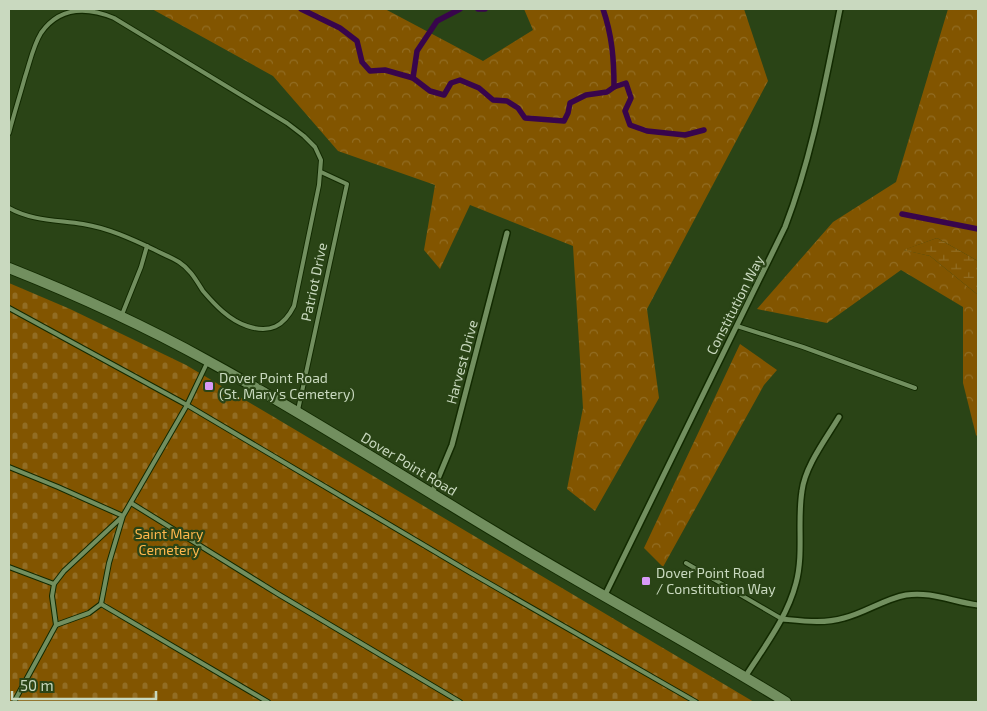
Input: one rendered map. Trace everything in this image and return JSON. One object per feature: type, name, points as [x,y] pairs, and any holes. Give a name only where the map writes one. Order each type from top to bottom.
[{"type":"main road","name":"Dover Point Road","points":[[9,268],[121,316],[208,361],[298,412],[502,537],[605,595],[786,702]]},
{"type":"street","name":"Constitution Way","points":[[605,595],[773,255],[800,189],[818,121],[840,9]]},
{"type":"street","name":"Harvest Drive","points":[[432,494],[452,445],[508,234]]},
{"type":"street","points":[[745,677],[782,619],[796,583],[800,558],[802,491],[806,475],[839,416]]},
{"type":"street","points":[[782,619],[826,622],[845,618],[904,595],[940,596],[978,605]]},
{"type":"lane","points":[[9,133],[33,49],[41,33],[50,23],[64,14],[80,10],[97,11],[130,27],[287,123],[315,147],[321,160],[321,172],[294,306],[288,318],[276,327],[264,330],[247,326],[231,318],[217,307],[190,271],[178,262],[147,246],[116,232],[85,224],[32,218],[19,214],[9,208]]},
{"type":"lane","name":"Patriot Drive","points":[[298,412],[347,184],[321,172]]},
{"type":"lane","points":[[121,316],[141,267],[147,246]]},
{"type":"lane","points":[[9,308],[187,404],[471,573],[696,702]]},
{"type":"lane","points":[[737,326],[803,347],[915,388]]},
{"type":"lane","points":[[56,624],[89,613],[101,604],[109,563],[123,516],[187,404],[208,361]]},
{"type":"lane","points":[[9,467],[123,516]]},
{"type":"lane","points":[[131,502],[278,594],[460,702]]},
{"type":"lane","points":[[14,702],[56,624],[52,596],[54,584],[64,572],[123,516]]},
{"type":"lane","points":[[686,563],[782,619]]},
{"type":"lane","points":[[9,567],[54,584]]},
{"type":"lane","points":[[101,604],[268,702]]},
{"type":"green space","points":[[152,9],[385,9],[483,61],[533,30],[524,9],[744,9],[768,81],[647,309],[659,398],[595,511],[567,489],[583,408],[573,246],[470,205],[440,269],[424,250],[435,185],[338,151],[273,76]]},
{"type":"green space","points":[[948,9],[978,9],[978,261],[937,238],[904,250],[930,256],[978,295],[978,437],[963,383],[963,307],[901,270],[827,323],[757,309],[833,222],[896,182]]},
{"type":"green space","points":[[937,238],[978,261],[978,295],[930,256],[903,250]]},
{"type":"green space","name":"Saint Mary Cemetery","points":[[9,283],[70,309],[186,365],[754,702],[9,702]]},
{"type":"green space","points":[[740,344],[777,370],[764,385],[663,567],[644,548]]},
{"type":"waterway","points":[[301,9],[340,28],[357,41],[362,62],[370,71],[385,70],[413,78],[430,91],[444,95],[451,83],[460,80],[479,88],[493,100],[507,101],[518,108],[525,118],[564,121],[570,103],[586,95],[607,92],[614,87],[626,83],[631,98],[625,111],[630,125],[647,131],[685,135],[704,130]]},
{"type":"waterway","points":[[413,78],[417,51],[437,21],[460,9]]},
{"type":"waterway","points":[[478,9],[485,9]]},
{"type":"waterway","points":[[603,9],[612,47],[614,87]]},
{"type":"waterway","points":[[902,214],[978,229]]},
{"type":"place","name":"Dover Point Road (St. Mary's Cemetery)","points":[[209,386]]},
{"type":"place","name":"Dover Point Road / Constitution Way","points":[[646,581]]}]
